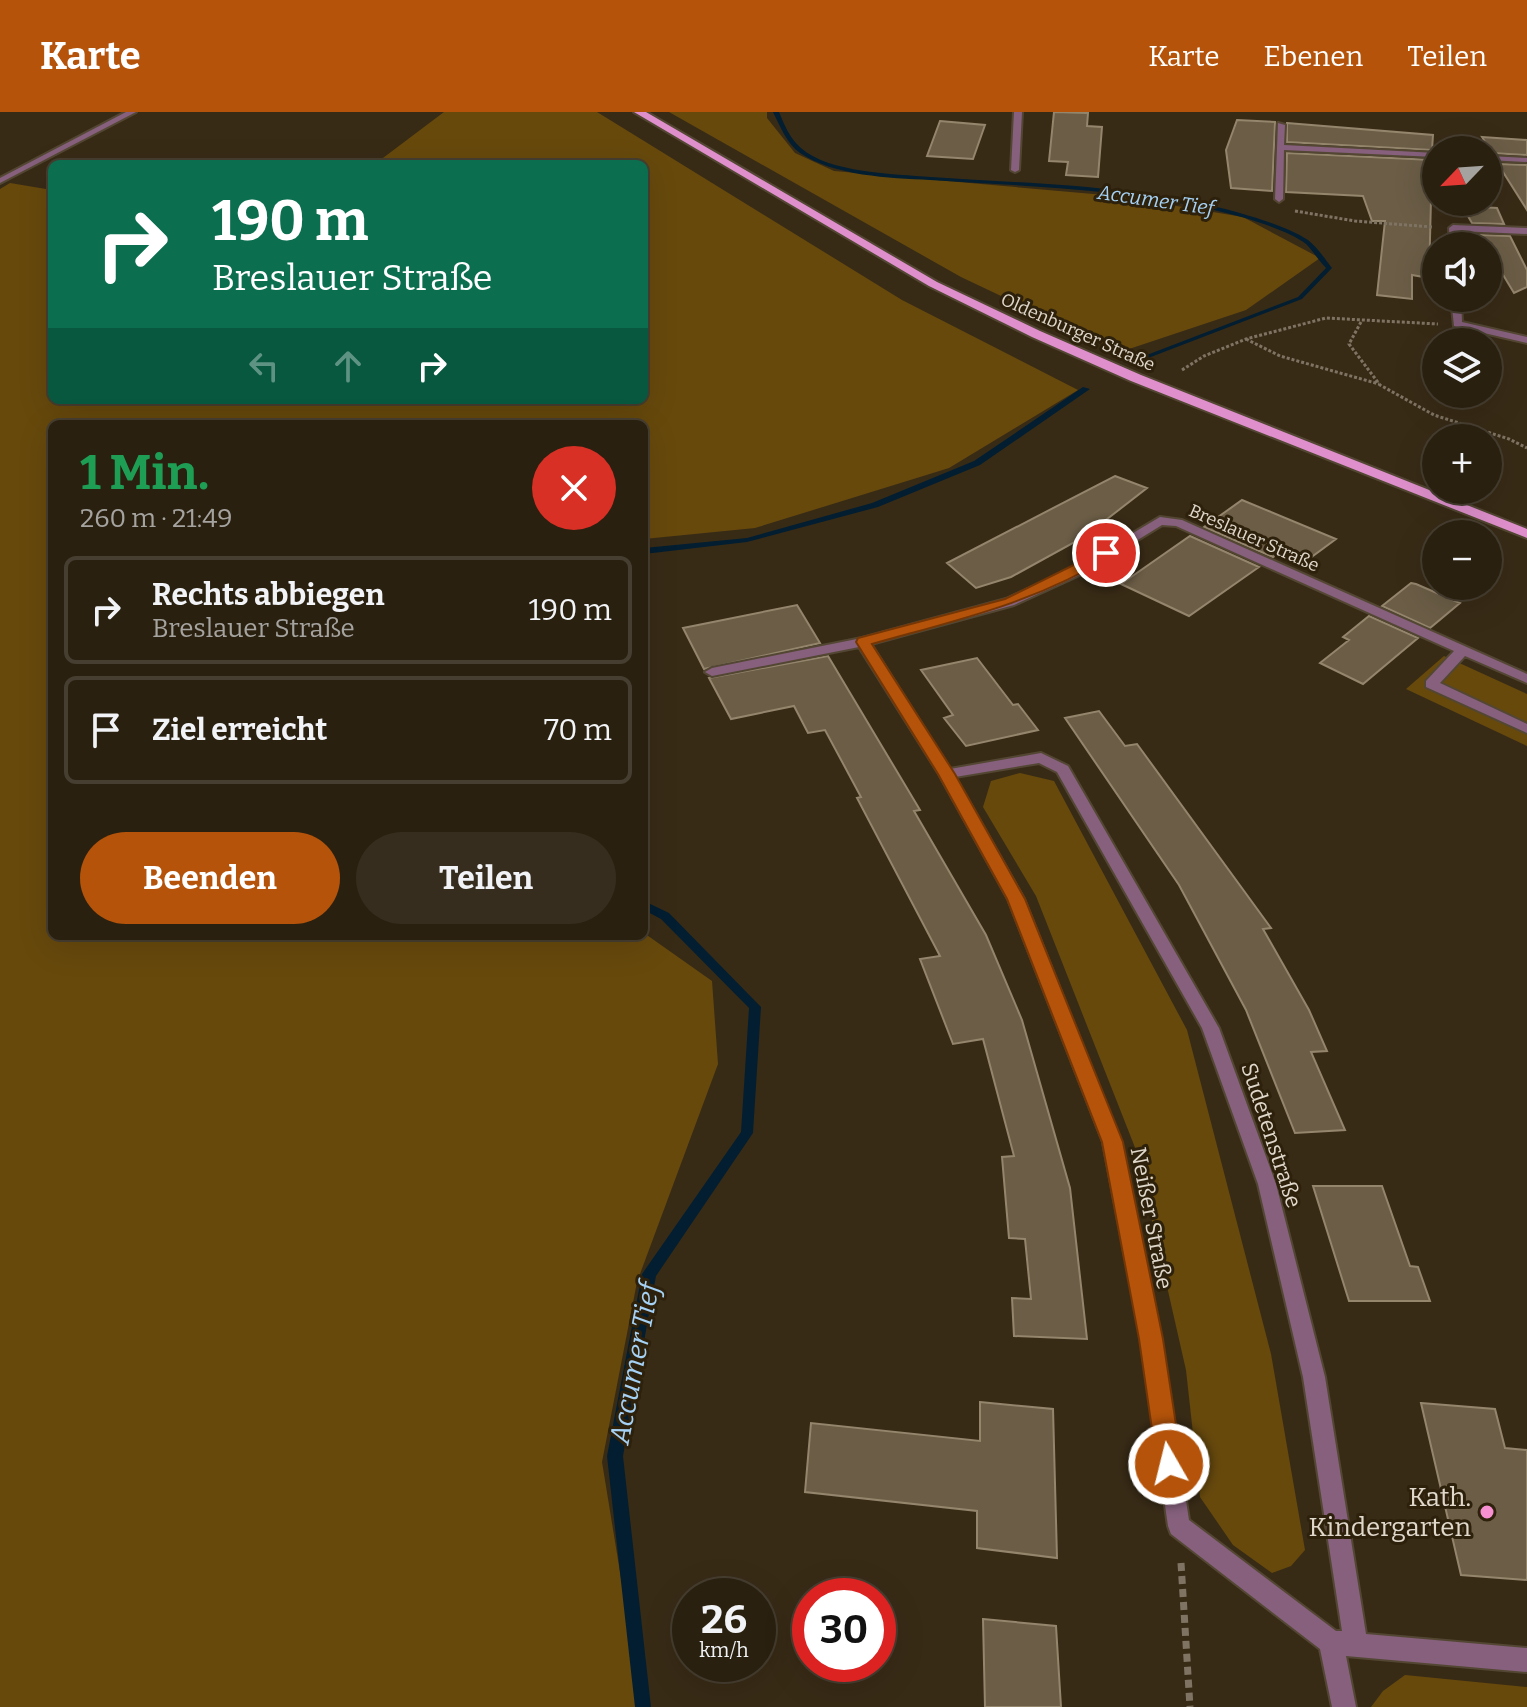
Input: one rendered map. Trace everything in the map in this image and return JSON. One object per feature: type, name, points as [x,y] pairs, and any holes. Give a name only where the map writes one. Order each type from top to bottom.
[{"type":"main road","name":"Oldenburger Straße","points":[[639,112],[933,284],[1036,334],[1150,384],[1527,534]]},
{"type":"street","points":[[0,181],[132,112]]},
{"type":"street","points":[[1015,170],[1018,112]]},
{"type":"street","points":[[1279,199],[1281,125]]},
{"type":"street","points":[[1280,147],[1422,154]]},
{"type":"street","points":[[1502,159],[1527,160]]},
{"type":"street","points":[[1453,232],[1453,228],[1527,231]]},
{"type":"street","points":[[1457,312],[1457,324],[1527,340]]},
{"type":"street","name":"Breslauer Straße","points":[[712,672],[863,642],[1010,602],[1080,570],[1160,521],[1178,523],[1527,679]]},
{"type":"street","name":"Neißer Straße","points":[[863,642],[946,774],[1016,899],[1112,1142],[1151,1339],[1179,1526]]},
{"type":"street","points":[[1462,651],[1431,684],[1527,729]]},
{"type":"street","name":"Sudetenstraße","points":[[946,774],[1041,758],[1063,769],[1210,1028],[1267,1184],[1314,1377],[1356,1645]]},
{"type":"street","points":[[1179,1526],[1331,1642],[1527,1660]]},
{"type":"street","points":[[1331,1642],[1344,1707]]},
{"type":"path","points":[[1279,199],[1279,204],[1296,211],[1355,221],[1453,228]]},
{"type":"path","points":[[1175,371],[1186,369],[1204,356],[1246,339],[1326,318],[1457,324]]},
{"type":"path","points":[[1361,322],[1349,344],[1380,385]]},
{"type":"path","points":[[1246,339],[1280,356],[1380,385],[1434,415],[1509,439],[1527,448]]},
{"type":"path","points":[[1179,1526],[1190,1707]]},
{"type":"shaded area","points":[[444,112],[597,112],[902,300],[1078,390],[949,468],[755,528],[648,539],[648,420],[48,420],[48,940],[648,940],[648,936],[712,981],[718,1064],[637,1282],[602,1462],[642,1707],[0,1707],[0,189],[10,183],[48,189],[48,404],[648,404],[648,160],[380,160]]},
{"type":"shaded area","points":[[669,112],[767,112],[767,118],[795,153],[834,171],[1116,196],[1243,217],[1320,258],[1246,310],[1120,352],[961,277]]},
{"type":"shaded area","points":[[1444,656],[1527,694],[1527,746],[1406,689]]},
{"type":"shaded area","points":[[1020,773],[1054,781],[1187,1030],[1271,1354],[1305,1550],[1291,1566],[1272,1573],[1233,1545],[1200,1497],[1186,1370],[1136,1150],[1036,896],[983,807],[991,781]]},
{"type":"shaded area","points":[[1405,1675],[1527,1687],[1527,1707],[1371,1707],[1383,1691]]},
{"type":"building","points":[[1054,112],[1088,113],[1087,126],[1102,127],[1098,177],[1066,175],[1068,162],[1049,161]]},
{"type":"building","points":[[1237,120],[1275,122],[1272,191],[1231,188],[1226,150]]},
{"type":"building","points":[[940,121],[985,125],[973,159],[927,156]]},
{"type":"building","points":[[1287,123],[1433,135],[1422,136],[1422,149],[1287,142]]},
{"type":"building","points":[[1502,138],[1527,140],[1527,155],[1502,154]]},
{"type":"building","points":[[1287,153],[1422,160],[1422,216],[1431,216],[1430,232],[1422,232],[1422,277],[1412,275],[1412,299],[1377,295],[1385,221],[1372,221],[1363,196],[1286,192]]},
{"type":"building","points":[[1502,164],[1527,165],[1527,210],[1502,170]]},
{"type":"building","points":[[1468,216],[1500,216],[1504,224],[1472,223]]},
{"type":"building","points":[[1502,236],[1510,236],[1527,270],[1527,287],[1514,293],[1502,273]]},
{"type":"building","points":[[1115,476],[1147,488],[1084,537],[1011,577],[976,588],[947,563]]},
{"type":"building","points":[[1242,500],[1336,539],[1306,561],[1282,551],[1273,557],[1204,527]]},
{"type":"building","points":[[1190,536],[1259,567],[1189,616],[1121,584]]},
{"type":"building","points":[[1411,583],[1422,587],[1422,600],[1453,600],[1460,603],[1430,628],[1382,606]]},
{"type":"building","points":[[797,605],[820,643],[704,669],[683,628]]},
{"type":"building","points":[[1369,616],[1418,638],[1363,684],[1320,663],[1349,640],[1343,637]]},
{"type":"building","points":[[828,656],[920,810],[914,811],[986,935],[1022,1020],[1070,1188],[1087,1339],[1014,1336],[1012,1298],[1031,1299],[1025,1239],[1009,1238],[1002,1157],[1014,1156],[983,1039],[953,1044],[920,959],[940,956],[825,730],[808,733],[794,706],[731,719],[709,678]]},
{"type":"building","points":[[977,658],[1013,705],[1018,704],[1038,730],[966,746],[944,718],[953,715],[921,670]]},
{"type":"building","points":[[1099,711],[1125,746],[1137,744],[1271,928],[1263,929],[1309,1010],[1327,1051],[1311,1052],[1345,1130],[1295,1133],[1246,1010],[1179,885],[1065,718]]},
{"type":"building","points":[[1313,1186],[1382,1186],[1410,1266],[1418,1267],[1430,1301],[1349,1301]]},
{"type":"building","points":[[980,1402],[1053,1409],[1057,1558],[977,1548],[977,1511],[805,1492],[811,1423],[980,1441]]},
{"type":"building","name":"Kath. Kindergarten","points":[[1421,1403],[1495,1409],[1505,1448],[1527,1450],[1527,1580],[1461,1575]]},
{"type":"building","points":[[983,1619],[1056,1626],[1061,1707],[985,1707]]},
{"type":"waterway","name":"Accumer Tief","points":[[776,112],[798,149],[836,166],[894,176],[1096,190],[1217,208],[1269,223],[1308,243],[1329,268],[1300,298],[1141,359]]},
{"type":"waterway","name":"Accumer Tief","points":[[648,551],[747,540],[875,505],[977,463],[1086,389]]},
{"type":"waterway","name":"Accumer Tief","points":[[643,1707],[615,1456],[649,1274],[747,1133],[755,1007],[665,916],[648,907]]},
{"type":"place","name":"Kath. Kindergarten","points":[[1487,1512]]},
{"type":"route","points":[[1106,553],[1080,570],[1010,602],[863,642],[946,774],[1016,899],[1112,1142],[1151,1339],[1169,1464]]}]
